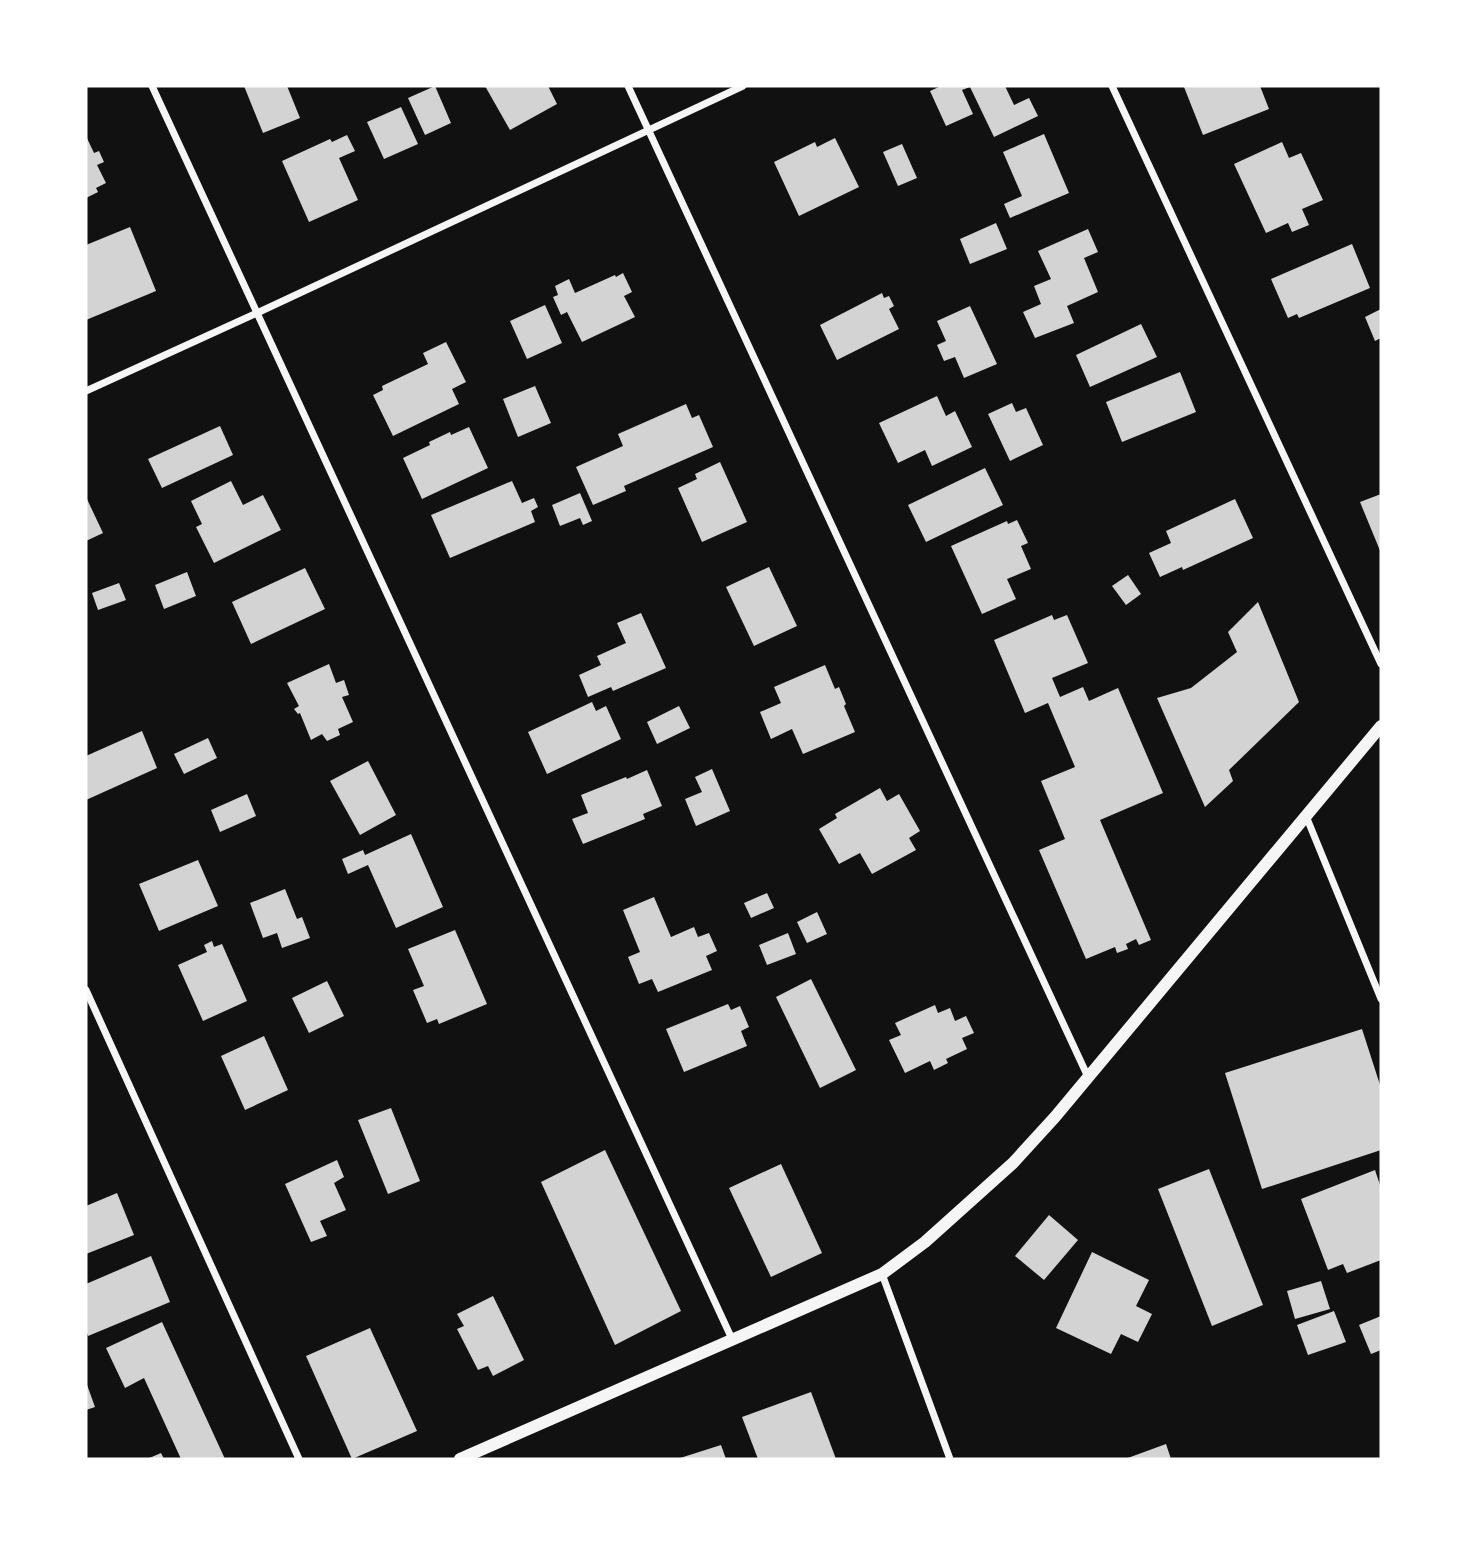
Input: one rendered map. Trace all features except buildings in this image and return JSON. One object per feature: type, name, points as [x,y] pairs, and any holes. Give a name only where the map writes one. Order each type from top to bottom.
[{"type":"street","points":[[152,86],[732,1339]]},
{"type":"street","points":[[628,86],[1088,1077]]},
{"type":"street","points":[[86,391],[743,86]]},
{"type":"street","points":[[1112,86],[1381,664]]},
{"type":"street","points":[[460,1459],[882,1274],[925,1242],[1013,1163],[1055,1117],[1381,726]]},
{"type":"street","points":[[1306,816],[1381,999]]},
{"type":"street","points":[[86,990],[299,1459]]},
{"type":"street","points":[[882,1274],[950,1459]]}]
